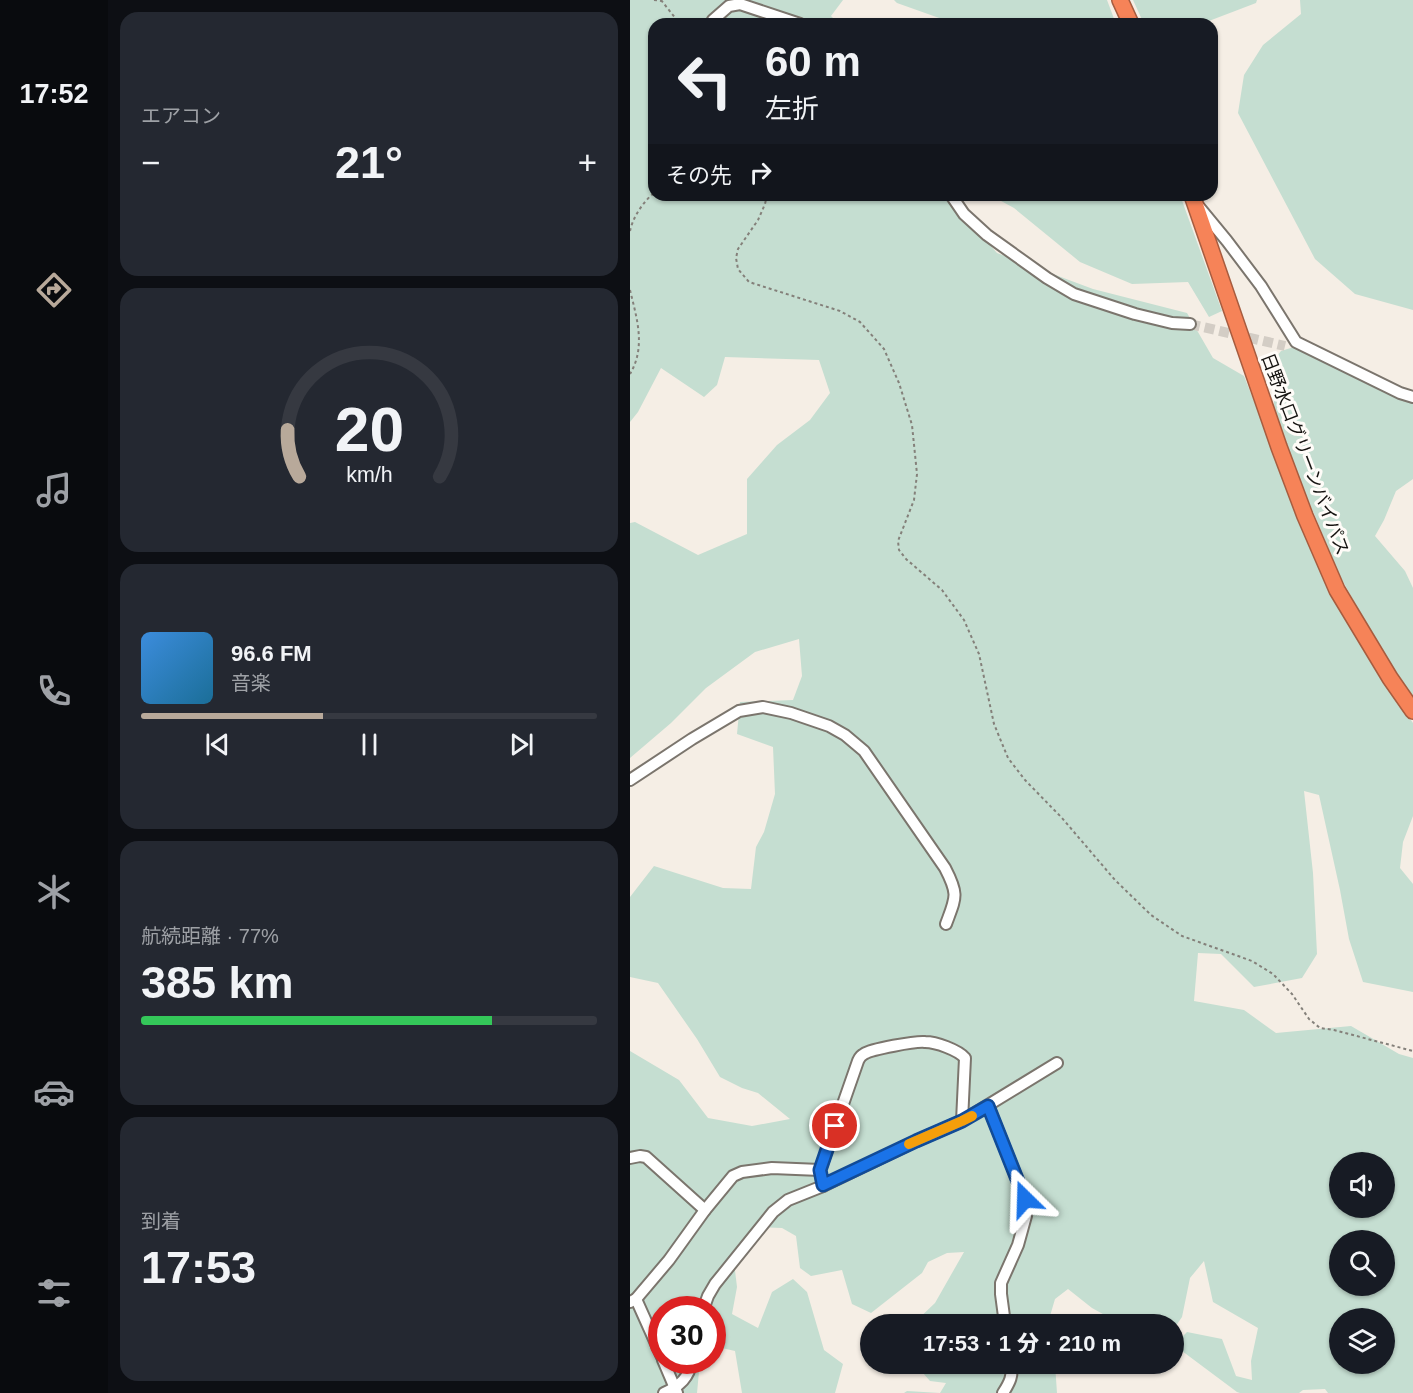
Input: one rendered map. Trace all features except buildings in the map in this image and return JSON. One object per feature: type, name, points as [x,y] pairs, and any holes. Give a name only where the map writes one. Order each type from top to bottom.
[{"type":"highway","points":[[1120,0],[1128,18]]},
{"type":"highway","name":"日野水口グリーンバイパス","points":[[1194,201],[1278,447],[1305,516],[1338,590],[1390,678],[1413,711]]},
{"type":"street","points":[[715,18],[729,6],[740,3],[783,18]]},
{"type":"street","points":[[955,201],[964,214],[987,235],[1047,278],[1074,294],[1135,314],[1172,323],[1190,324]]},
{"type":"street","points":[[1195,201],[1261,286],[1290,344],[1413,397]]},
{"type":"street","points":[[630,780],[739,711],[764,707],[791,713],[829,726],[845,735],[864,751],[945,868],[954,885],[955,899],[946,924]]},
{"type":"street","points":[[823,1185],[820,1170],[858,1061],[865,1053],[882,1048],[925,1042],[952,1049],[962,1055],[965,1058],[962,1121]]},
{"type":"street","points":[[708,1296],[715,1284],[773,1212],[788,1200],[962,1121],[1057,1063]]},
{"type":"street","points":[[988,1106],[1025,1199],[1026,1216],[1018,1245],[1001,1283],[1000,1294],[1003,1314]]},
{"type":"street","points":[[630,1157],[646,1157],[705,1210]]},
{"type":"street","points":[[648,1331],[633,1300],[669,1260],[733,1176],[742,1172],[772,1168],[820,1170]]},
{"type":"street","points":[[669,1374],[676,1391]]},
{"type":"street","points":[[664,1393],[676,1391],[689,1374]]},
{"type":"street","points":[[1003,1393],[1013,1374]]},
{"type":"path","points":[[654,0],[662,1],[675,18]]},
{"type":"path","points":[[630,231],[632,220],[648,198]]},
{"type":"path","points":[[765,201],[758,220],[738,249],[736,258],[738,270],[749,282],[840,311],[860,322],[884,349],[899,383],[912,425],[917,474],[914,500],[898,541],[899,550],[906,559],[942,590],[964,620],[979,654],[994,724],[1008,758],[1115,880],[1151,915],[1182,936],[1252,961],[1273,974],[1292,994],[1309,1019],[1320,1028],[1413,1051]]},
{"type":"path","points":[[630,290],[640,336],[640,350],[636,365],[630,374]]},
{"type":"green space","points":[[630,0],[843,0],[831,16],[833,18],[648,18],[648,201],[951,201],[997,253],[1093,289],[1187,313],[1213,358],[1244,376],[1315,555],[1378,674],[1413,723],[1413,816],[1403,842],[1400,868],[1413,884],[1413,992],[1363,982],[1349,939],[1319,795],[1304,791],[1313,873],[1317,954],[1302,978],[1254,987],[1221,954],[1198,953],[1194,1001],[1244,1010],[1276,1033],[1351,1026],[1399,1054],[1413,1058],[1413,1393],[1328,1393],[1325,1389],[1303,1390],[1299,1393],[1237,1392],[1184,1352],[1184,1335],[1187,1332],[1222,1339],[1236,1376],[1252,1380],[1251,1361],[1258,1328],[1213,1302],[1204,1261],[1190,1278],[1183,1314],[1103,1314],[1068,1289],[1055,1299],[1051,1314],[923,1314],[935,1303],[964,1252],[947,1253],[928,1262],[922,1273],[871,1313],[852,1304],[842,1270],[811,1276],[800,1268],[796,1236],[782,1228],[754,1227],[733,1254],[737,1287],[732,1314],[758,1328],[772,1292],[793,1279],[807,1292],[824,1350],[843,1364],[835,1393],[742,1393],[735,1351],[726,1349],[726,1296],[648,1296],[648,1374],[699,1374],[697,1393],[630,1393],[630,1051],[679,1080],[708,1118],[752,1126],[790,1119],[758,1093],[720,1077],[658,983],[630,977],[630,897],[654,866],[723,888],[751,889],[756,847],[764,832],[775,794],[773,747],[737,734],[740,702],[793,700],[802,676],[799,639],[755,652],[706,688],[671,723],[630,758],[630,523],[635,522],[698,555],[747,534],[747,479],[777,445],[810,420],[830,393],[819,360],[725,357],[717,385],[704,397],[661,368],[638,412],[630,422]]},
{"type":"green space","points":[[894,0],[1107,0],[1114,18],[939,18]]},
{"type":"green space","points":[[1133,0],[1257,0],[1256,3],[1217,18],[1141,18]]},
{"type":"green space","points":[[1300,0],[1413,0],[1413,310],[1355,294],[1315,259],[1238,113],[1244,75],[1263,45],[1301,14]]},
{"type":"green space","points":[[1001,201],[1182,201],[1222,311],[1209,317],[1188,282],[1132,284],[1080,262],[1014,208]]},
{"type":"green space","points":[[1297,346],[1413,400],[1413,479],[1396,491],[1375,536],[1405,571],[1413,588],[1413,699],[1383,654],[1340,576],[1274,410],[1274,360],[1281,351]]},
{"type":"green space","points":[[924,1374],[1056,1374],[1057,1393],[940,1393],[946,1383],[930,1381]]},
{"type":"green space","points":[[907,1391],[940,1393],[904,1393]]},
{"type":"tunnel","points":[[1190,324],[1285,346]]},
{"type":"slow traffic","points":[[909,1144],[972,1116]]},
{"type":"route","points":[[835,1126],[820,1170],[823,1185],[962,1121],[988,1106],[1025,1199]]}]
